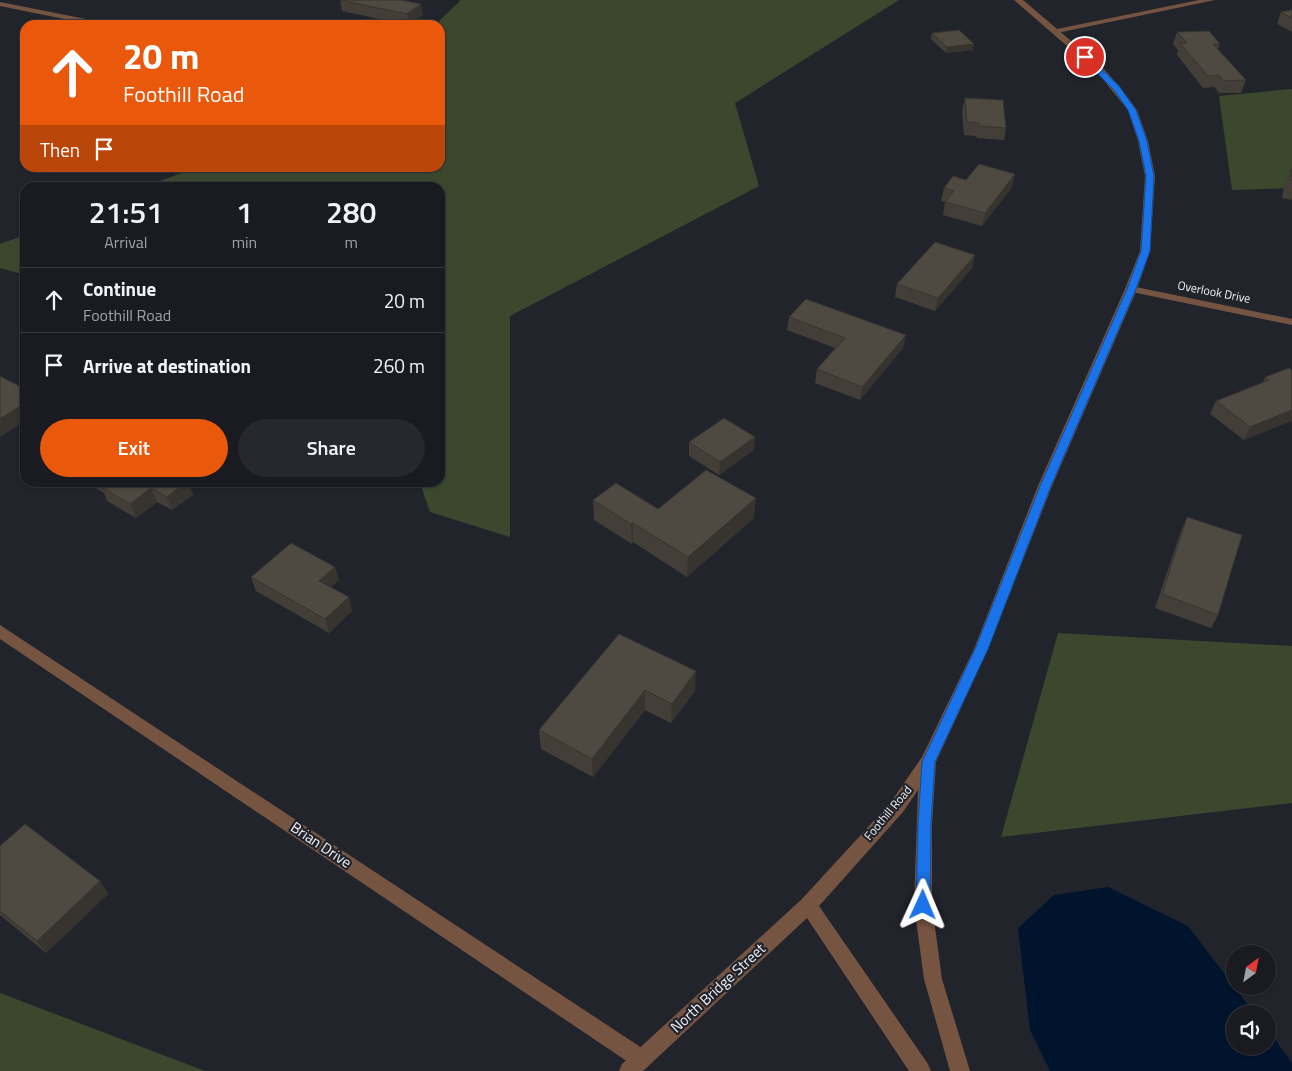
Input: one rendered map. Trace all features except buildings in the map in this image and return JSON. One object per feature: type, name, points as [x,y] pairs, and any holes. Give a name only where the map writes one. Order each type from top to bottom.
[{"type":"street","name":"Foothill Road","points":[[808,904],[897,807],[928,762],[981,649],[1046,486],[1131,289],[1145,251],[1150,176],[1143,141],[1132,110],[1116,88],[1057,31],[1018,0]]},
{"type":"street","points":[[1057,31],[1211,0]]},
{"type":"street","points":[[0,4],[81,20]]},
{"type":"street","name":"Overlook Drive","points":[[1131,289],[1292,322]]},
{"type":"street","name":"Brian Drive","points":[[0,630],[635,1065]]},
{"type":"street","points":[[928,762],[924,824],[923,905],[933,979],[960,1071]]},
{"type":"street","points":[[808,904],[921,1071]]},
{"type":"street","name":"North Bridge Street","points":[[635,1065],[808,904]]},
{"type":"green space","points":[[461,0],[899,0],[735,103],[759,186],[510,316],[510,537],[430,512],[421,487],[445,487],[445,182],[157,182],[184,172],[445,172],[445,20],[440,20]]},
{"type":"green space","points":[[1292,89],[1292,188],[1232,190],[1219,96]]},
{"type":"green space","points":[[20,237],[20,274],[0,268],[0,244]]},
{"type":"green space","points":[[1058,633],[1292,646],[1292,803],[1001,837]]},
{"type":"green space","points":[[0,993],[205,1071],[0,1071]]},
{"type":"water","points":[[1108,887],[1188,926],[1226,976],[1226,995],[1241,995],[1248,1005],[1226,1005],[1226,1055],[1276,1055],[1276,1041],[1292,1063],[1292,1071],[1050,1071],[1030,1030],[1018,928],[1054,895]]},
{"type":"route","points":[[923,905],[924,824],[928,762],[956,706],[981,649],[1046,486],[1131,289],[1145,251],[1150,176],[1143,141],[1132,110],[1116,88],[1085,57]]}]
